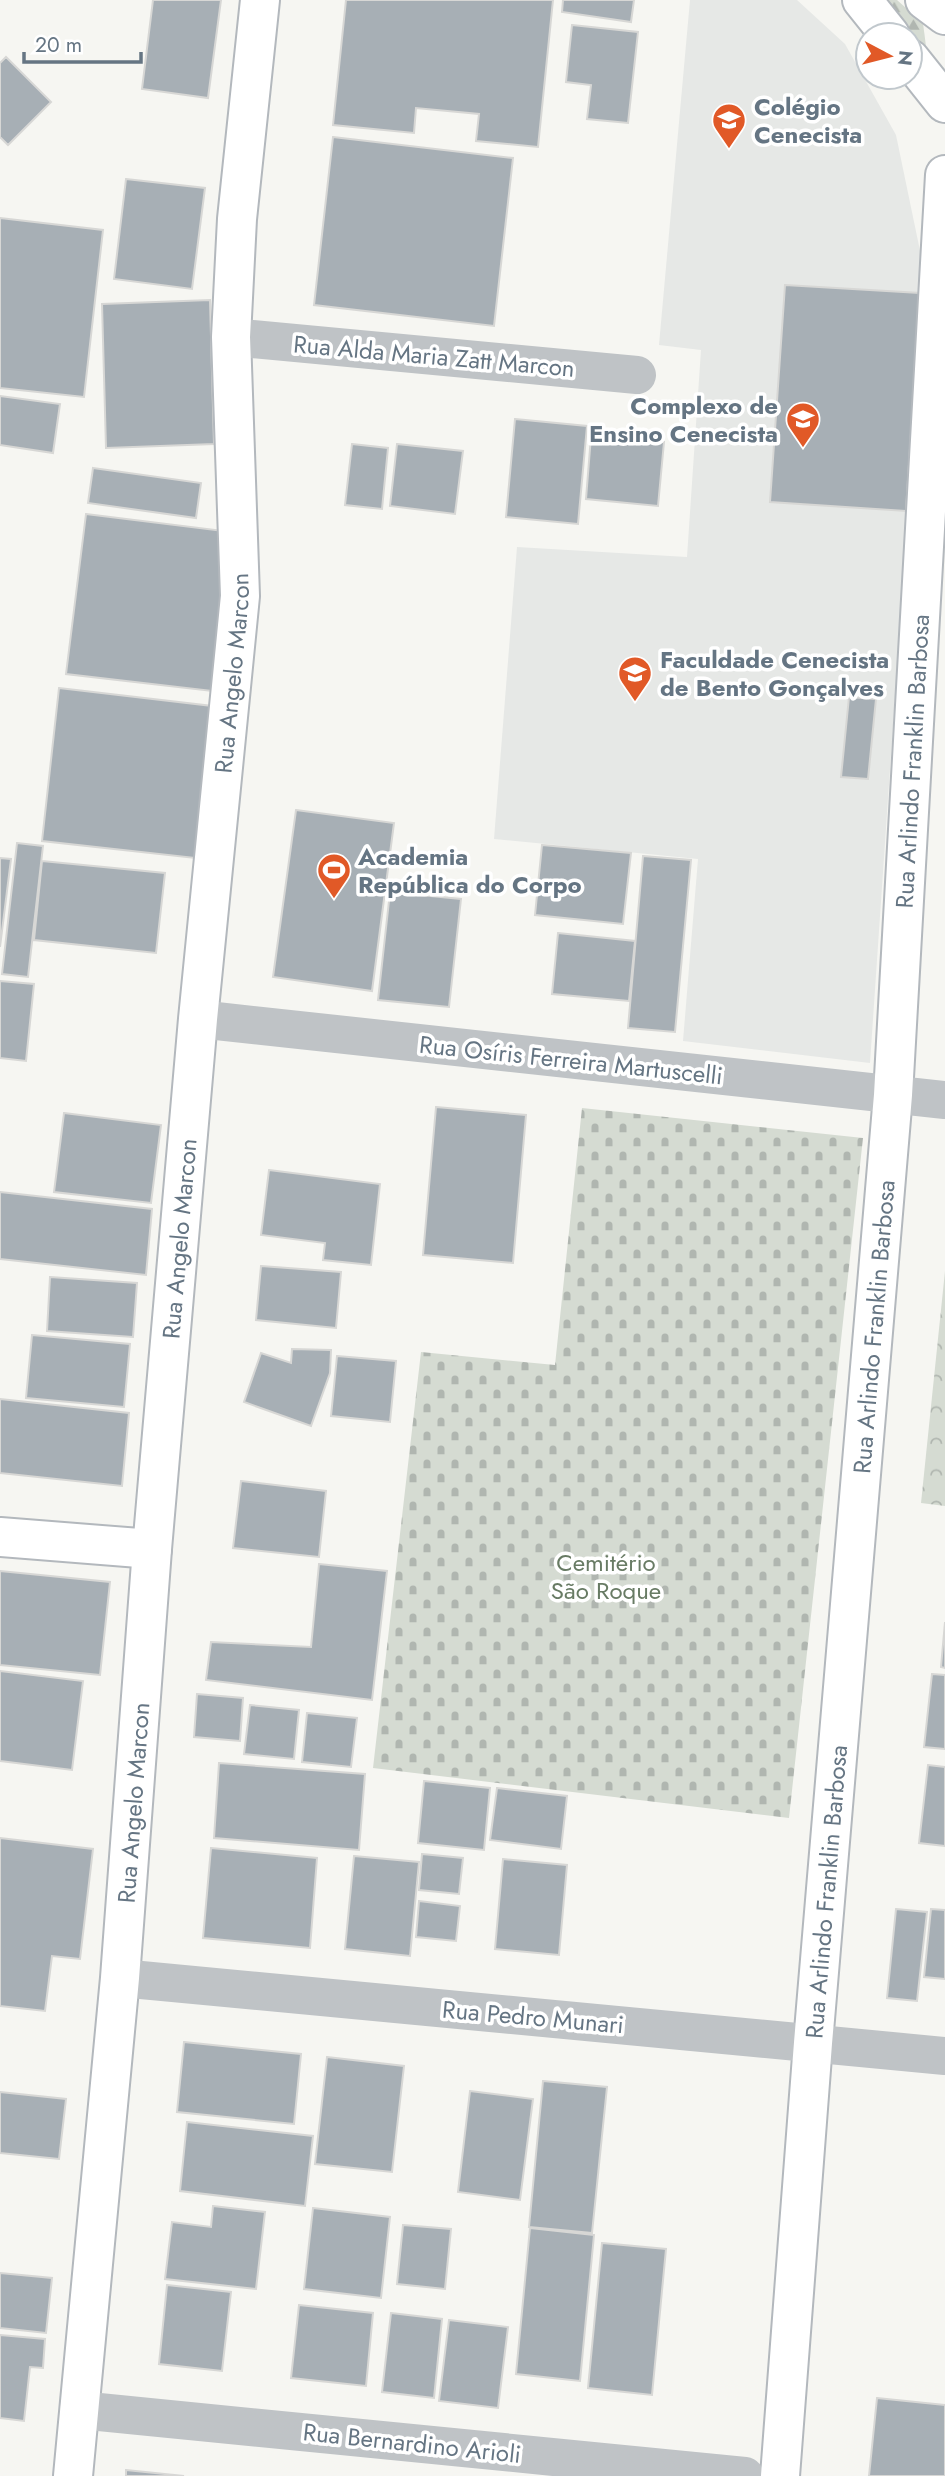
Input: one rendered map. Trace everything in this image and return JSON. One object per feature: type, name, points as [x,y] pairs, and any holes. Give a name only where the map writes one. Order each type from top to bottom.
[{"type":"street","name":"Rua Angelo Marcon","points":[[73,2476],[120,1978],[152,1549],[198,1019],[240,596],[232,337],[237,219],[260,0]]},
{"type":"street","points":[[862,0],[879,21]]},
{"type":"street","points":[[925,0],[945,15]]},
{"type":"street","points":[[924,77],[945,103]]},
{"type":"street","name":"Rua Arlindo Franklin Barbosa","points":[[780,2476],[813,2043],[893,1095],[945,175]]},
{"type":"street","name":"Rua Alda Maria Zatt Marcon","points":[[232,337],[637,374]]},
{"type":"street","name":"Rua Osíris Ferreira Martuscelli","points":[[198,1019],[945,1100]]},
{"type":"street","points":[[0,1537],[152,1549]]},
{"type":"street","name":"Rua Pedro Munari","points":[[120,1978],[945,2056]]},
{"type":"street","name":"Rua Bernardino Arioli","points":[[79,2410],[745,2476]]},
{"type":"shaded area","name":"Complexo de Ensino Cenecista","points":[[690,0],[797,0],[845,44],[854,60],[854,91],[871,91],[896,135],[924,270],[870,1063],[683,1041],[698,859],[494,839],[517,547],[687,557],[701,350],[659,345]]},
{"type":"green space","points":[[885,0],[897,0],[921,21],[900,21]]},
{"type":"green space","points":[[924,31],[928,62],[924,56]]},
{"type":"green space","name":"Cemitério São Roque","points":[[582,1108],[863,1138],[789,1818],[373,1768],[421,1352],[555,1365]]},
{"type":"green space","points":[[945,1271],[945,1506],[921,1503]]},
{"type":"building","points":[[153,0],[221,0],[208,98],[142,89]]},
{"type":"building","points":[[346,0],[553,0],[538,147],[476,141],[479,114],[416,108],[414,133],[333,125]]},
{"type":"building","points":[[563,0],[634,0],[631,22],[562,12]]},
{"type":"building","points":[[572,25],[638,32],[628,123],[587,119],[591,85],[566,82]]},
{"type":"building","points":[[6,57],[51,102],[8,145],[0,137],[0,63]]},
{"type":"building","points":[[333,137],[513,158],[494,326],[314,305]]},
{"type":"building","points":[[126,179],[205,188],[192,289],[114,279]]},
{"type":"building","points":[[0,218],[103,230],[84,397],[0,388]]},
{"type":"building","points":[[785,285],[920,293],[906,511],[770,502]]},
{"type":"building","points":[[210,300],[214,444],[106,448],[102,304]]},
{"type":"building","points":[[0,396],[60,404],[53,453],[0,445]]},
{"type":"building","points":[[515,419],[587,426],[578,524],[506,517]]},
{"type":"building","points":[[591,436],[664,442],[658,506],[586,499]]},
{"type":"building","points":[[352,444],[388,448],[382,509],[345,505]]},
{"type":"building","points":[[397,444],[463,451],[455,514],[390,506]]},
{"type":"building","points":[[93,468],[201,483],[196,518],[88,503]]},
{"type":"building","points":[[86,514],[232,532],[212,691],[66,674]]},
{"type":"building","points":[[59,688],[212,706],[195,858],[42,841]]},
{"type":"building","points":[[849,697],[876,699],[868,779],[841,777]]},
{"type":"building","name":"Academia República do Corpo","points":[[296,810],[394,823],[372,991],[273,977]]},
{"type":"building","points":[[17,843],[43,846],[28,977],[2,974]]},
{"type":"building","points":[[542,845],[631,853],[623,924],[535,915]]},
{"type":"building","points":[[643,856],[691,860],[675,1032],[628,1028]]},
{"type":"building","points":[[0,858],[11,859],[0,947]]},
{"type":"building","points":[[42,861],[165,873],[156,953],[34,940]]},
{"type":"building","points":[[390,892],[461,899],[449,1007],[378,1000]]},
{"type":"building","points":[[558,933],[635,941],[629,1001],[552,994]]},
{"type":"building","points":[[0,981],[34,984],[26,1061],[0,1058]]},
{"type":"building","points":[[436,1107],[526,1115],[513,1263],[423,1255]]},
{"type":"building","points":[[64,1113],[161,1125],[151,1203],[54,1192]]},
{"type":"building","points":[[269,1170],[380,1184],[371,1265],[323,1260],[325,1243],[261,1235]]},
{"type":"building","points":[[0,1192],[152,1209],[146,1275],[0,1259]]},
{"type":"building","points":[[261,1266],[341,1272],[336,1328],[256,1320]]},
{"type":"building","points":[[50,1277],[137,1283],[133,1337],[47,1331]]},
{"type":"building","points":[[32,1335],[130,1344],[124,1407],[26,1398]]},
{"type":"building","points":[[292,1349],[331,1350],[330,1373],[311,1426],[244,1402],[261,1353],[291,1363]]},
{"type":"building","points":[[337,1356],[396,1361],[390,1422],[331,1416]]},
{"type":"building","points":[[0,1399],[129,1413],[122,1486],[0,1473]]},
{"type":"building","points":[[241,1481],[326,1491],[319,1557],[233,1548]]},
{"type":"building","points":[[319,1564],[387,1571],[372,1700],[206,1680],[211,1642],[311,1647]]},
{"type":"building","points":[[0,1571],[110,1582],[100,1675],[0,1665]]},
{"type":"building","points":[[945,1622],[945,1668],[941,1667]]},
{"type":"building","points":[[0,1671],[83,1681],[72,1770],[0,1761]]},
{"type":"building","points":[[932,1674],[945,1675],[945,1749],[924,1747]]},
{"type":"building","points":[[197,1694],[243,1698],[240,1741],[194,1737]]},
{"type":"building","points":[[250,1705],[299,1710],[294,1759],[244,1754]]},
{"type":"building","points":[[307,1713],[357,1718],[351,1767],[302,1762]]},
{"type":"building","points":[[219,1763],[365,1774],[359,1850],[214,1838]]},
{"type":"building","points":[[928,1765],[945,1767],[945,1846],[919,1843]]},
{"type":"building","points":[[424,1781],[490,1788],[484,1850],[418,1843]]},
{"type":"building","points":[[497,1788],[567,1796],[561,1849],[490,1840]]},
{"type":"building","points":[[0,1838],[93,1849],[80,1959],[52,1956],[45,2011],[0,2006]]},
{"type":"building","points":[[211,1848],[317,1858],[310,1948],[203,1938]]},
{"type":"building","points":[[422,1854],[463,1858],[459,1894],[419,1890]]},
{"type":"building","points":[[354,1856],[419,1862],[410,1956],[345,1949]]},
{"type":"building","points":[[503,1859],[567,1865],[559,1955],[495,1949]]},
{"type":"building","points":[[419,1901],[460,1906],[456,1941],[416,1937]]},
{"type":"building","points":[[896,1909],[927,1912],[917,2001],[887,1998]]},
{"type":"building","points":[[931,1909],[945,1910],[945,1979],[924,1977]]},
{"type":"building","points":[[184,2042],[301,2054],[294,2124],[177,2112]]},
{"type":"building","points":[[327,2057],[404,2066],[392,2172],[315,2164]]},
{"type":"building","points":[[543,2081],[607,2087],[592,2233],[529,2227]]},
{"type":"building","points":[[470,2091],[533,2099],[520,2200],[458,2192]]},
{"type":"building","points":[[0,2092],[66,2099],[59,2159],[0,2153]]},
{"type":"building","points":[[187,2122],[313,2136],[305,2206],[180,2191]]},
{"type":"building","points":[[213,2206],[265,2212],[256,2289],[165,2279],[172,2222],[211,2227]]},
{"type":"building","points":[[313,2208],[390,2217],[381,2298],[304,2289]]},
{"type":"building","points":[[403,2225],[451,2229],[445,2289],[397,2284]]},
{"type":"building","points":[[530,2228],[594,2235],[580,2381],[516,2374]]},
{"type":"building","points":[[602,2243],[666,2249],[652,2395],[588,2388]]},
{"type":"building","points":[[0,2273],[52,2278],[46,2333],[0,2328]]},
{"type":"building","points":[[167,2285],[231,2292],[222,2371],[159,2364]]},
{"type":"building","points":[[299,2305],[373,2313],[366,2386],[291,2378]]},
{"type":"building","points":[[391,2313],[442,2319],[434,2398],[382,2392]]},
{"type":"building","points":[[449,2320],[508,2327],[498,2408],[439,2401]]},
{"type":"building","points":[[0,2335],[45,2339],[43,2368],[30,2367],[24,2421],[0,2418]]},
{"type":"building","points":[[877,2398],[945,2405],[945,2476],[869,2476]]},
{"type":"building","points":[[126,2470],[184,2476],[126,2476]]},
{"type":"place","name":"Colégio Cenecista","points":[[729,150]]},
{"type":"place","name":"Complexo de Ensino Cenecista","points":[[803,449]]},
{"type":"place","name":"Faculdade Cenecista de Bento Gonçalves","points":[[635,703]]},
{"type":"place","name":"Academia República do Corpo","points":[[334,900]]}]
